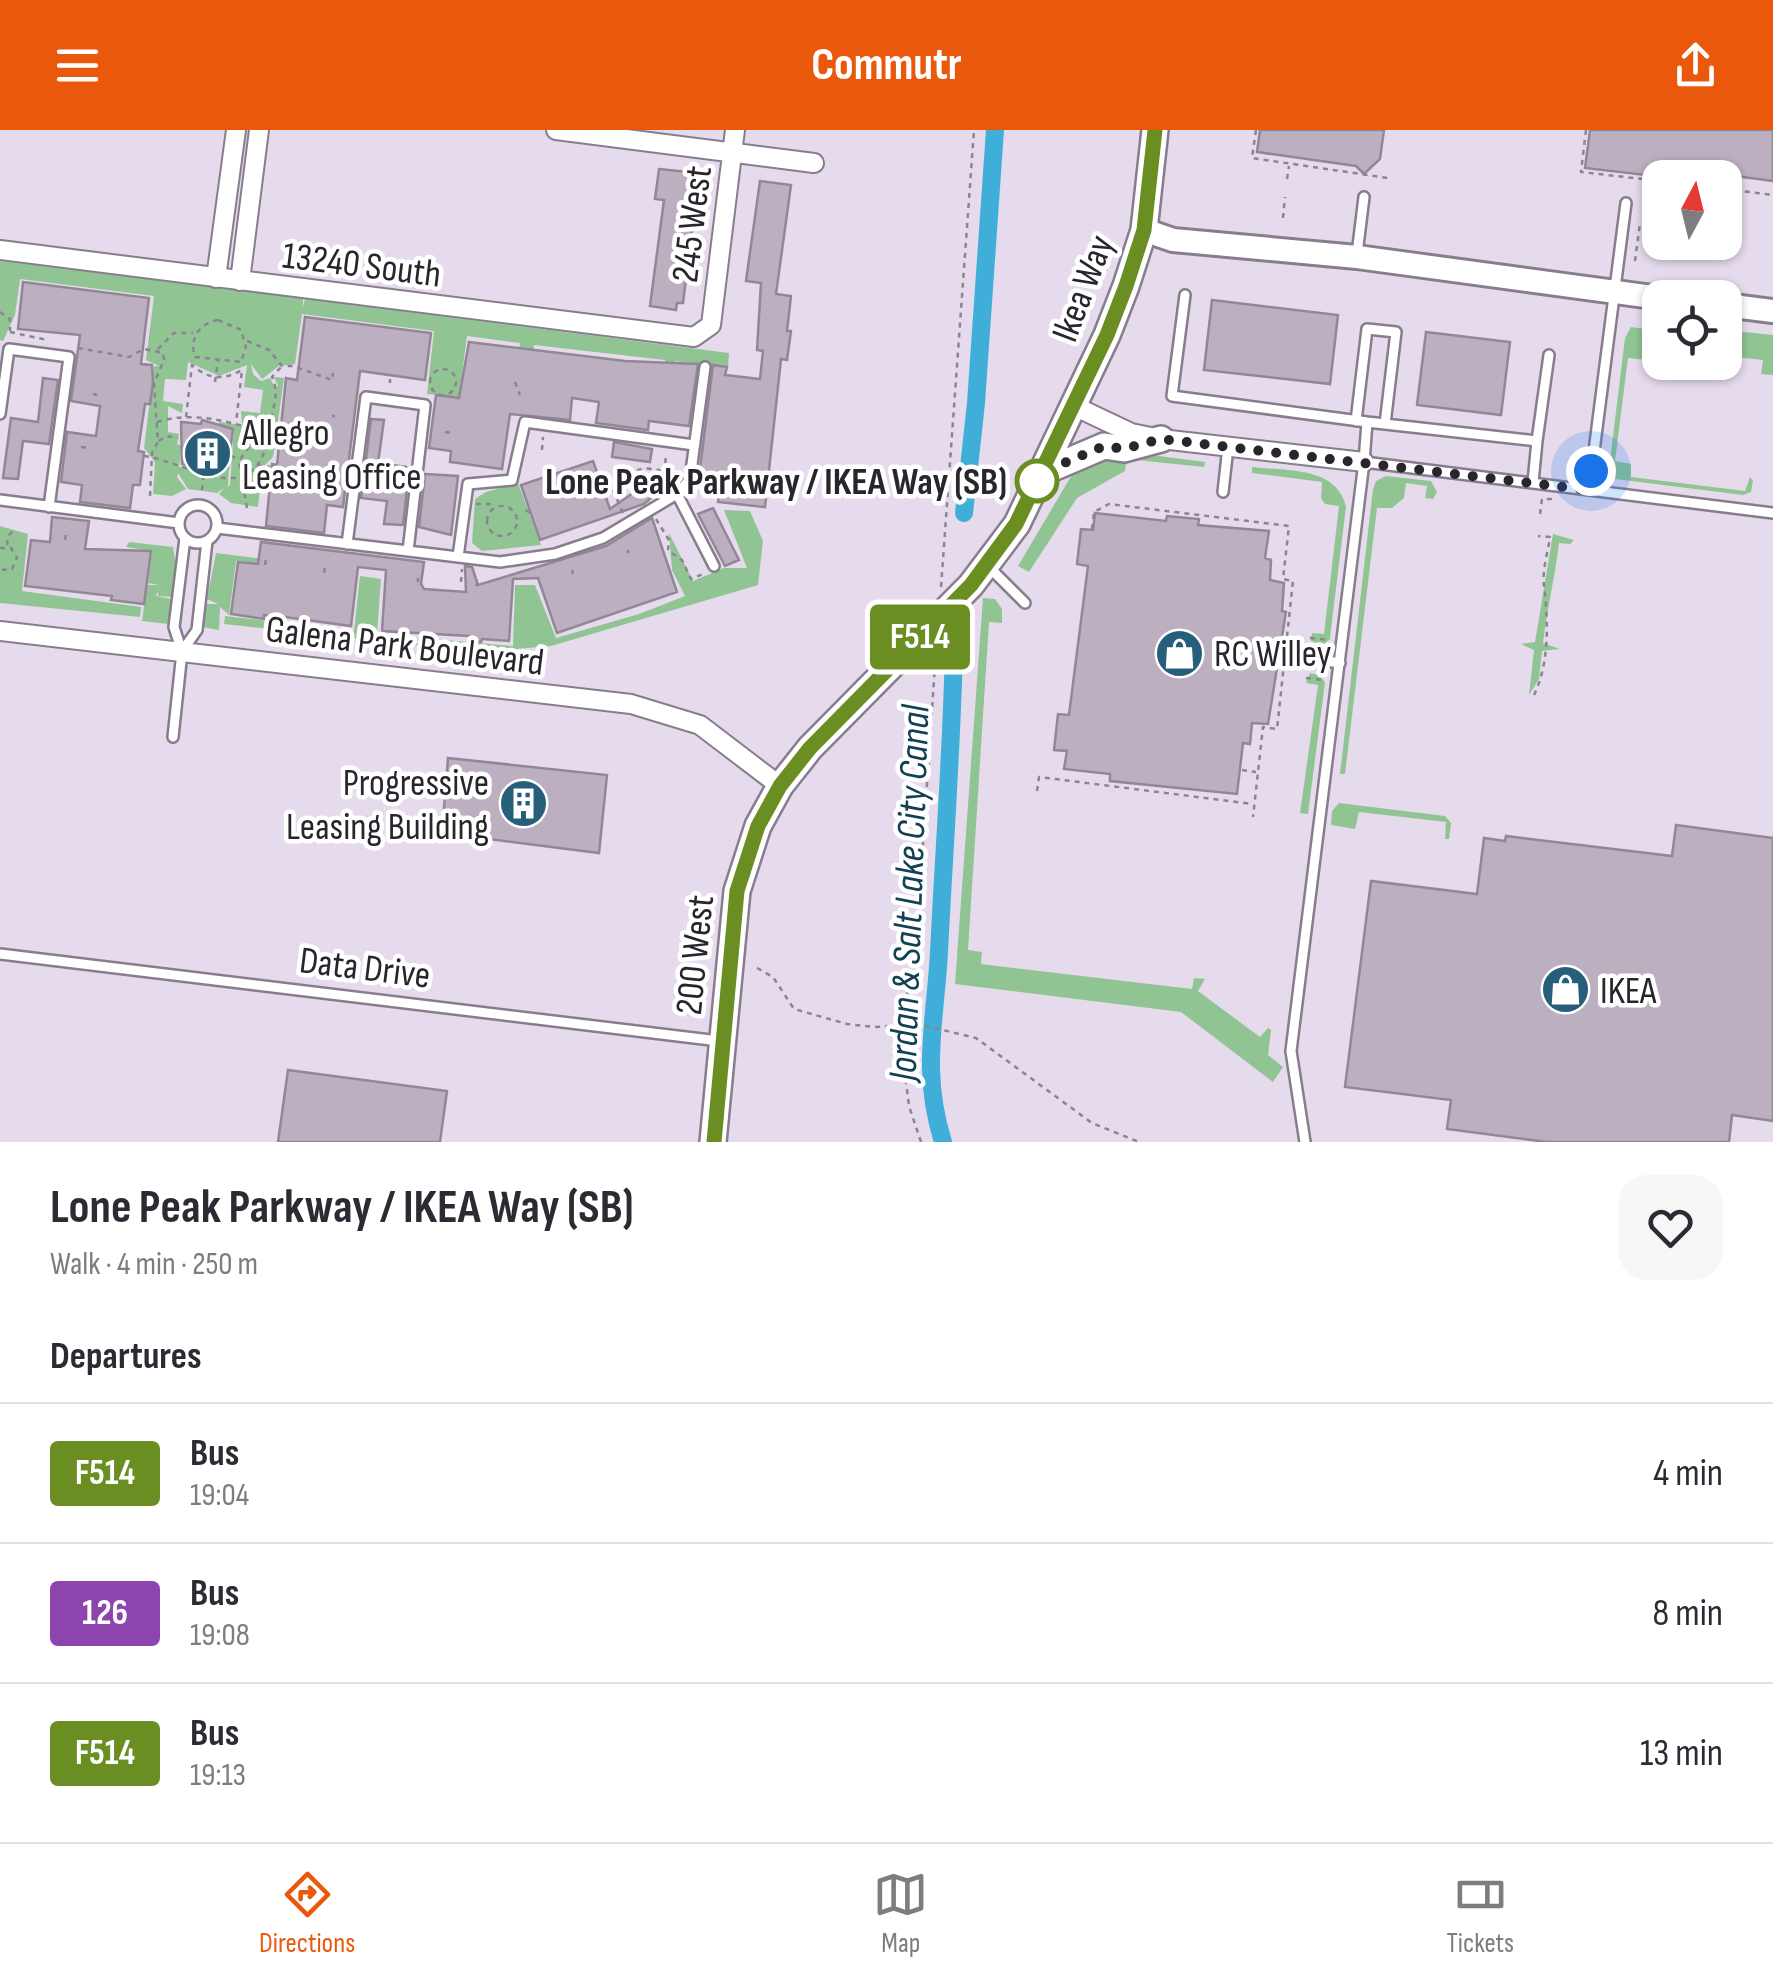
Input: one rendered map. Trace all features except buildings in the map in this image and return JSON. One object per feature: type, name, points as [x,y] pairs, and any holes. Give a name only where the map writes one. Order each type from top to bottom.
[{"type":"main road","points":[[1144,230],[1156,130]]},
{"type":"main road","name":"Ikea Way","points":[[780,786],[810,748],[971,585],[1016,524],[1107,335],[1144,230]]},
{"type":"main road","points":[[1041,473],[1104,446],[1124,449],[1161,439]]},
{"type":"main road","name":"200 West","points":[[714,1142],[737,891],[758,826],[780,786]]},
{"type":"street","points":[[216,278],[236,130]]},
{"type":"street","points":[[240,281],[259,130]]},
{"type":"street","points":[[556,130],[814,163]]},
{"type":"street","name":"245 West","points":[[711,325],[734,130]]},
{"type":"street","name":"Ikea Way","points":[[1144,230],[1173,240],[1357,257],[1642,296]]},
{"type":"street","name":"13240 South","points":[[0,250],[683,338],[704,333],[711,325]]},
{"type":"street","points":[[1742,307],[1773,311]]},
{"type":"street","points":[[1074,406],[1131,433],[1161,439],[1364,462]]},
{"type":"street","name":"Galena Park Boulevard","points":[[0,631],[631,704],[700,726],[780,786]]},
{"type":"lane","points":[[1357,257],[1364,197]]},
{"type":"lane","points":[[1589,490],[1626,204]]},
{"type":"lane","points":[[1185,295],[1172,396],[1538,441]]},
{"type":"lane","points":[[1305,1142],[1291,1051],[1364,462],[1367,329],[1396,332],[1384,424]]},
{"type":"lane","points":[[0,414],[9,350],[69,357],[49,507]]},
{"type":"lane","points":[[1533,482],[1549,355]]},
{"type":"lane","points":[[216,528],[500,562],[555,554],[603,538],[677,494],[690,479],[705,367]]},
{"type":"lane","points":[[346,544],[366,397],[424,405],[408,551]]},
{"type":"lane","points":[[458,557],[468,484],[512,480],[524,422],[694,445]]},
{"type":"lane","points":[[1223,492],[1228,447]]},
{"type":"lane","points":[[1364,462],[1773,513]]},
{"type":"lane","points":[[677,494],[714,566]]},
{"type":"lane","points":[[0,500],[179,523]]},
{"type":"lane","points":[[172,737],[182,652],[174,627],[185,538],[179,523],[185,510],[203,506],[213,512],[216,528],[207,541],[196,630],[182,652]]},
{"type":"lane","points":[[185,538],[198,543],[207,541]]},
{"type":"lane","points":[[986,564],[1025,603]]},
{"type":"lane","points":[[1299,658],[1340,663]]},
{"type":"lane","name":"Data Drive","points":[[0,954],[722,1041]]},
{"type":"path","points":[[1256,130],[1252,158],[1388,178]]},
{"type":"path","points":[[1586,130],[1581,172],[1642,179]]},
{"type":"path","points":[[1287,179],[1290,164]]},
{"type":"path","points":[[1742,191],[1773,195]]},
{"type":"path","points":[[1282,218],[1285,197]]},
{"type":"path","points":[[1636,261],[1640,224]]},
{"type":"path","points":[[0,312],[10,320],[10,332],[49,339],[52,345]]},
{"type":"path","points":[[65,347],[129,356],[144,349],[158,350],[174,334],[196,333],[209,322],[226,321],[241,330],[245,340],[241,362],[195,357],[196,333]]},
{"type":"path","points":[[245,340],[269,350],[282,366],[332,380],[332,372]]},
{"type":"path","points":[[109,351],[110,345]]},
{"type":"path","points":[[150,496],[152,457],[158,442],[154,384],[164,360],[158,350]]},
{"type":"path","points":[[215,380],[218,360]]},
{"type":"path","points":[[186,416],[192,364],[215,380],[242,370],[236,423]]},
{"type":"path","points":[[144,456],[230,479],[244,475],[256,465],[268,433],[277,397],[272,377],[282,366]]},
{"type":"path","points":[[447,369],[458,378],[450,394],[437,394],[431,388],[430,379],[438,370],[447,369]]},
{"type":"path","points":[[515,382],[520,395]]},
{"type":"path","points":[[156,422],[186,416],[236,423],[268,433]]},
{"type":"path","points":[[239,460],[249,447],[249,428]]},
{"type":"path","points":[[445,432],[453,433]]},
{"type":"path","points":[[158,442],[166,436],[178,438]]},
{"type":"path","points":[[542,450],[543,436]]},
{"type":"path","points":[[81,447],[91,448]]},
{"type":"path","points":[[664,475],[666,454]]},
{"type":"path","points":[[231,456],[239,460],[244,475],[247,508]]},
{"type":"path","points":[[256,465],[270,467]]},
{"type":"path","points":[[602,486],[645,468],[664,475],[677,494]]},
{"type":"path","points":[[202,490],[204,474]]},
{"type":"path","points":[[324,475],[331,476]]},
{"type":"path","points":[[612,483],[629,523]]},
{"type":"path","points":[[489,494],[492,510],[487,521],[496,534],[496,550]]},
{"type":"path","points":[[1540,514],[1542,499],[1554,501],[1554,495]]},
{"type":"path","points":[[1124,497],[1128,506]]},
{"type":"path","points":[[1092,529],[1094,512],[1109,504],[1289,526],[1282,579],[1293,580],[1277,729],[1263,727],[1253,816]]},
{"type":"path","points":[[492,510],[508,507],[517,518],[513,531],[505,536],[496,534]]},
{"type":"path","points":[[650,510],[669,540],[668,550],[682,560],[691,579],[705,574]]},
{"type":"path","points":[[7,547],[8,536],[14,530]]},
{"type":"path","points":[[1534,695],[1540,682],[1549,604],[1544,584],[1550,537],[1538,536]]},
{"type":"path","points":[[0,548],[14,550],[17,562],[9,571],[0,570]]},
{"type":"path","points":[[265,565],[266,558]]},
{"type":"path","points":[[324,573],[325,566]]},
{"type":"path","points":[[461,582],[462,568]]},
{"type":"path","points":[[1310,638],[1332,641]]},
{"type":"path","points":[[1306,678],[1327,681]]},
{"type":"path","points":[[1242,770],[1258,772]]},
{"type":"path","points":[[1037,791],[1038,777],[1254,804]]},
{"type":"path","points":[[757,968],[773,977],[794,1009],[847,1024],[940,1026],[976,1038],[1092,1122],[1139,1142]]},
{"type":"green space","points":[[0,261],[303,298],[303,307],[305,299],[729,353],[728,368],[675,361],[667,424],[659,417],[665,360],[534,345],[527,402],[514,401],[520,343],[467,336],[459,397],[427,394],[434,331],[302,314],[295,364],[279,366],[262,379],[251,364],[253,374],[261,381],[270,378],[275,388],[278,386],[274,377],[284,378],[273,457],[262,468],[258,507],[231,503],[219,494],[224,488],[217,493],[188,489],[178,473],[186,489],[172,496],[153,494],[155,462],[144,448],[154,366],[159,366],[146,360],[154,296],[20,279],[15,315],[3,341]],"holes":[[[188,362],[219,376],[247,365],[244,387],[263,390],[260,413],[241,411],[242,425],[219,422],[219,426],[234,428],[228,487],[229,469],[214,467],[213,473],[193,470],[192,466],[179,467],[182,446],[177,444],[179,434],[168,432],[168,406],[182,413],[183,404],[163,401],[165,379],[186,380]]]},
{"type":"green space","points":[[1631,327],[1642,329],[1642,359],[1628,358],[1615,461],[1631,464],[1631,477],[1745,491],[1750,477],[1751,492],[1743,495],[1615,479],[1609,469],[1625,338]]},
{"type":"green space","points":[[1742,332],[1773,335],[1773,375],[1761,374],[1763,360],[1742,358]]},
{"type":"green space","points":[[1120,451],[1205,462],[1204,467],[1127,459],[1125,471],[1077,498],[1029,572],[1018,566],[1070,478],[1092,457],[1097,465]]},
{"type":"green space","points":[[1252,467],[1308,473],[1332,484],[1341,494],[1346,507],[1330,639],[1323,645],[1311,641],[1312,633],[1324,634],[1339,506],[1325,504],[1321,498],[1322,482],[1252,473]]},
{"type":"green space","points":[[1386,476],[1431,481],[1437,492],[1433,499],[1425,498],[1427,486],[1406,483],[1404,498],[1392,508],[1377,508],[1345,774],[1340,774],[1373,489],[1376,481]]},
{"type":"green space","points":[[518,483],[541,545],[482,551],[472,543],[475,499]]},
{"type":"green space","points":[[724,510],[750,511],[763,541],[758,585],[551,646],[469,651],[224,624],[225,616],[354,631],[360,576],[381,579],[377,634],[513,646],[515,585],[535,585],[556,638],[685,596],[672,570],[669,533],[693,581],[724,568],[747,568]]},
{"type":"green space","points":[[0,526],[28,534],[22,591],[141,607],[140,617],[0,603]]},
{"type":"green space","points":[[1553,534],[1574,540],[1570,544],[1559,543],[1543,643],[1560,649],[1542,651],[1539,679],[1529,695],[1534,650],[1521,644],[1535,642]]},
{"type":"green space","points":[[129,542],[173,547],[176,566],[172,597],[158,596],[158,591],[156,596],[171,599],[168,624],[142,621],[147,585],[159,585],[148,583],[152,551],[126,547]]},
{"type":"green space","points":[[216,553],[264,559],[264,564],[236,561],[229,615],[220,607],[219,630],[202,627],[205,604],[218,604],[207,599]]},
{"type":"green space","points":[[983,598],[995,599],[1002,609],[1002,623],[989,622],[968,950],[982,952],[981,964],[1192,989],[1194,978],[1205,979],[1198,991],[1260,1037],[1268,1028],[1271,1030],[1268,1055],[1283,1067],[1273,1082],[1181,1012],[955,984]]},
{"type":"green space","points":[[1310,673],[1325,682],[1308,814],[1300,813],[1318,685],[1306,683]]},
{"type":"green space","points":[[1339,803],[1445,816],[1451,823],[1449,839],[1445,839],[1446,822],[1359,812],[1355,829],[1331,825],[1332,811]]},
{"type":"waterway","name":"Jordan & Salt Lake City Canal","points":[[964,513],[976,403],[995,130]]},
{"type":"waterway","name":"Jordan & Salt Lake City Canal","points":[[943,1142],[936,1116],[931,1047],[954,645]]},
{"type":"bus line","name":"F514","points":[[714,1142],[737,891],[758,826],[780,786],[810,748],[971,585],[1016,524],[1066,424],[1126,286],[1144,230],[1155,130]]},
{"type":"place","name":"Allegro Leasing Office","points":[[207,454]]},
{"type":"place","name":"Lone Peak Parkway / IKEA Way (SB)","points":[[1037,481]]},
{"type":"place","name":"RC Willey","points":[[1179,653]]},
{"type":"place","name":"Progressive Leasing Building","points":[[524,804]]},
{"type":"place","name":"IKEA","points":[[1565,990]]},
{"type":"route","points":[[1037,481],[1041,473],[1104,446],[1124,449],[1161,439],[1589,490],[1591,471]]}]
